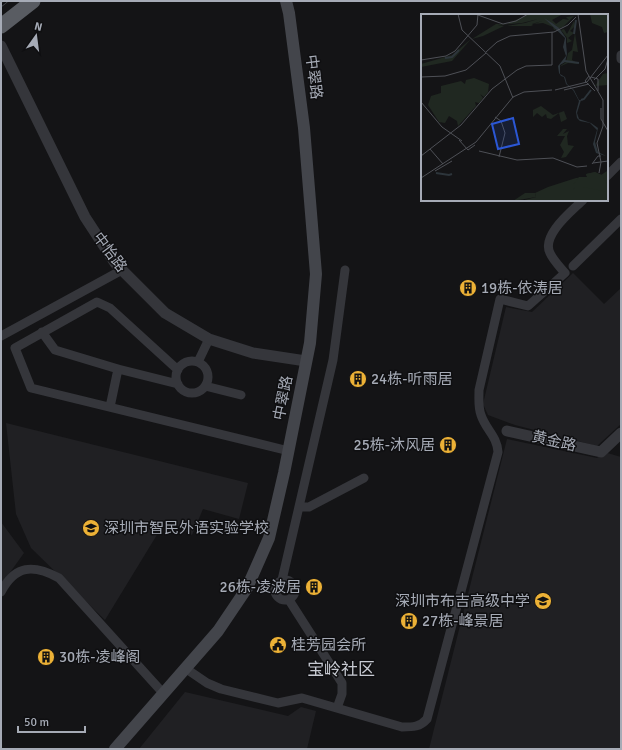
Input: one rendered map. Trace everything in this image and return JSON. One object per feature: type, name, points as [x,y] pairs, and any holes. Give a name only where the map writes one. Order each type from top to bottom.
[{"type":"highway","points":[[1,26],[33,1]]},
{"type":"main road","name":"中翠路","points":[[115,749],[218,631],[247,588],[269,538],[289,451],[310,343],[316,274],[304,128],[289,13],[286,1]]},
{"type":"street","name":"中怡路","points":[[1,46],[85,217],[115,263],[165,313],[210,339],[253,353],[306,361]]},
{"type":"street","points":[[608,175],[621,162]]},
{"type":"street","points":[[185,668],[207,683],[221,689],[278,703],[302,698],[402,727],[413,728],[423,724],[428,719],[498,452],[497,441],[481,416],[478,404],[479,390],[500,299],[528,306],[565,273],[550,253],[548,245],[550,237],[557,226],[582,201]]},
{"type":"street","points":[[573,266],[621,219]]},
{"type":"street","points":[[1,336],[122,270]]},
{"type":"street","points":[[282,580],[292,582],[296,588],[295,595],[290,600],[282,600],[276,594],[276,587],[282,580],[333,360],[345,270]]},
{"type":"street","points":[[178,370],[110,308],[97,302],[14,348],[31,388],[289,451]]},
{"type":"street","points":[[42,332],[55,350],[118,369],[178,384]]},
{"type":"street","points":[[198,362],[210,339]]},
{"type":"street","points":[[198,362],[206,369],[208,375],[205,386],[192,393],[182,389],[178,384],[176,376],[178,370],[186,363],[198,362]]},
{"type":"street","points":[[110,407],[118,369]]},
{"type":"street","points":[[205,386],[241,394]]},
{"type":"street","name":"黄金路","points":[[507,430],[601,452],[621,433]]},
{"type":"street","points":[[300,507],[308,507],[364,478]]},
{"type":"street","points":[[1,592],[7,580],[20,571],[31,568],[47,572],[59,578],[163,693]]},
{"type":"street","points":[[290,600],[342,683],[342,694],[338,708]]},
{"type":"shaded area","points":[[573,273],[604,304],[621,288],[621,424],[597,446],[515,425],[488,415],[483,404],[506,307],[532,312]]},
{"type":"shaded area","name":"深圳市智民外语实验学校","points":[[6,423],[248,483],[239,519],[203,509],[192,535],[166,520],[105,620],[31,548],[16,514]]},
{"type":"shaded area","name":"深圳市布吉高级中学","points":[[507,439],[597,458],[604,452],[621,457],[621,749],[429,749]]},
{"type":"shaded area","points":[[1,522],[24,553],[1,585]]},
{"type":"shaded area","points":[[185,692],[288,716],[301,707],[316,711],[307,749],[139,749]]},
{"type":"railway","points":[[1,5],[6,1]]},
{"type":"place","name":"19栋-依涛居","points":[[468,288]]},
{"type":"place","name":"24栋-听雨居","points":[[358,379]]},
{"type":"place","name":"25栋-沐风居","points":[[448,445]]},
{"type":"place","name":"深圳市智民外语实验学校","points":[[91,528]]},
{"type":"place","name":"26栋-凌波居","points":[[314,587]]},
{"type":"place","name":"深圳市布吉高级中学","points":[[543,601]]},
{"type":"place","name":"27栋-峰景居","points":[[409,621]]},
{"type":"place","name":"桂芳园会所","points":[[278,645]]},
{"type":"place","name":"30栋-凌峰阁","points":[[46,657]]},
{"type":"district","name":"宝岭社区","points":[[341,669]]}]
